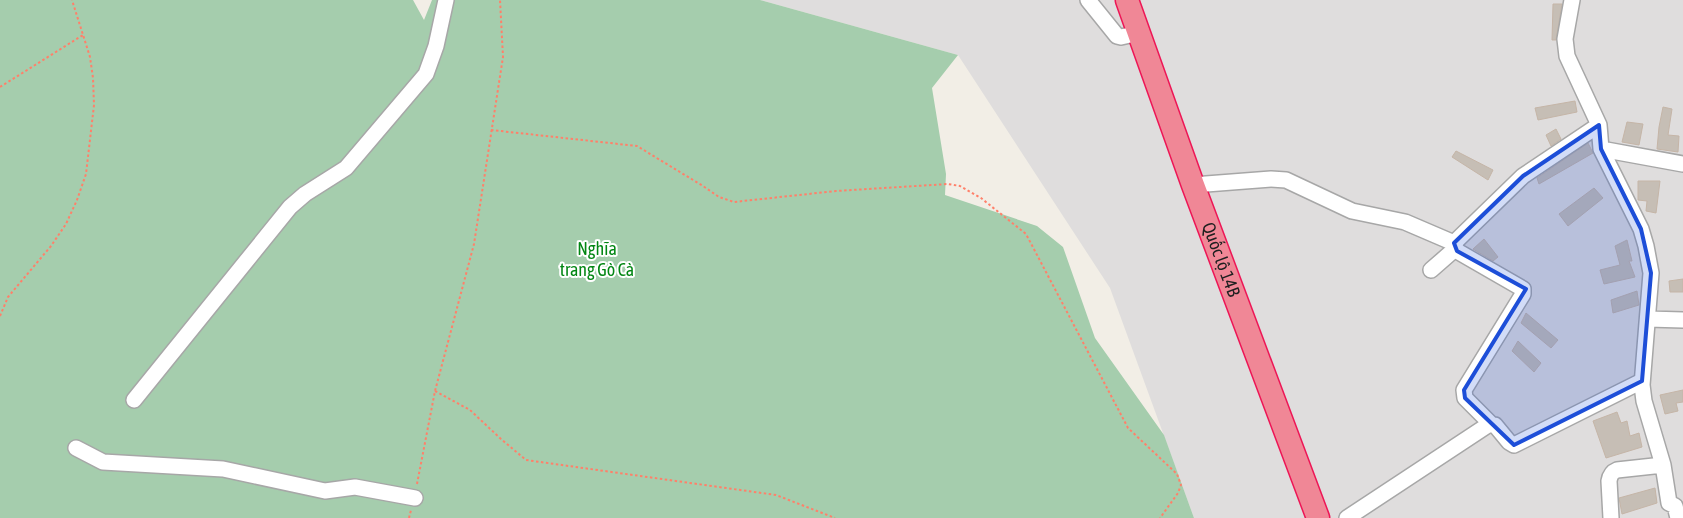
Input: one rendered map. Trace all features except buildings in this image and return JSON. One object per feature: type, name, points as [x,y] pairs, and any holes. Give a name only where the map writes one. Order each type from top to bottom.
[{"type":"highway","name":"Quốc lộ 14B","points":[[1127,0],[1193,185],[1318,518]]},
{"type":"street","points":[[134,400],[290,207],[305,194],[346,168],[426,74],[436,46],[446,0]]},
{"type":"street","points":[[1088,0],[1117,36],[1121,37],[1139,33]]},
{"type":"street","points":[[1572,0],[1565,39],[1568,56],[1599,125],[1601,149],[1641,229],[1646,246],[1651,273],[1642,381],[1644,401],[1676,503],[1678,518]]},
{"type":"street","points":[[1430,270],[1523,176],[1599,125]]},
{"type":"street","points":[[1601,149],[1683,164]]},
{"type":"street","points":[[1193,185],[1271,179],[1286,180],[1352,211],[1373,217],[1405,222],[1455,246],[1523,289],[1523,294],[1464,390],[1465,398],[1514,445],[1642,381]]},
{"type":"street","points":[[1648,319],[1683,320]]},
{"type":"street","points":[[1346,518],[1491,424]]},
{"type":"street","points":[[76,448],[104,462],[224,469],[325,491],[355,487],[415,498]]},
{"type":"street","points":[[1611,518],[1608,480],[1612,472],[1663,465]]},
{"type":"path","points":[[0,316],[8,297],[51,246],[66,224],[78,200],[86,174],[94,105],[93,78],[90,57],[72,0]]},
{"type":"path","points":[[409,518],[415,498],[435,391],[474,244],[503,57],[500,0]]},
{"type":"path","points":[[0,86],[83,35]]},
{"type":"path","points":[[491,130],[637,146],[719,197],[734,202],[836,191],[948,184],[960,186],[981,198],[1026,234],[1128,428],[1177,474],[1181,485],[1178,493],[1160,518]]},
{"type":"path","points":[[435,391],[470,410],[500,439],[526,460],[776,495],[835,518]]},
{"type":"highlighted area","points":[[1599,125],[1601,149],[1641,229],[1651,273],[1642,381],[1514,445],[1465,398],[1464,390],[1526,289],[1457,251],[1454,243],[1523,176]]},
{"type":"shaded area","points":[[760,0],[1683,0],[1683,518],[1194,518],[1110,288],[958,55]]},
{"type":"green space","name":"Nghĩa trang Gò Cà","points":[[0,0],[413,0],[424,20],[432,0],[760,0],[958,55],[932,88],[946,174],[945,195],[1037,226],[1063,247],[1095,338],[1164,435],[1194,518],[0,518]]}]
